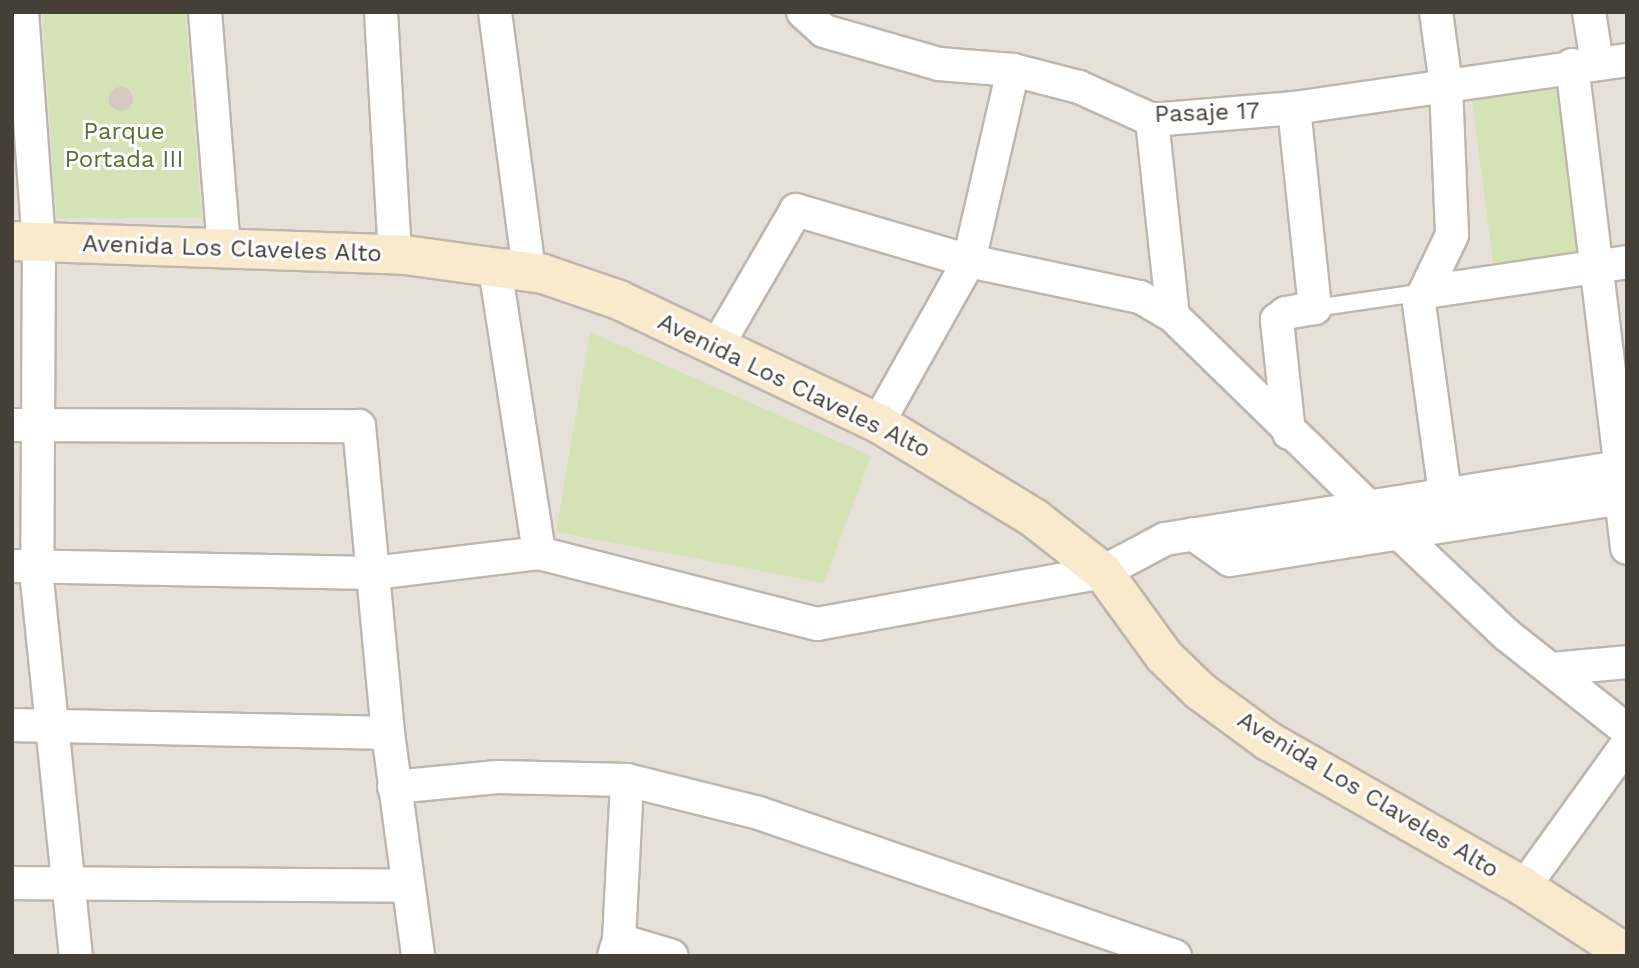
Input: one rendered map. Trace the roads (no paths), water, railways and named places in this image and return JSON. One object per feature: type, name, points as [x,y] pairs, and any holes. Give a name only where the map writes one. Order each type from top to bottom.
[{"type":"street","points":[[22,12],[26,241],[25,567],[53,726],[76,956]]},
{"type":"street","points":[[205,12],[224,248]]},
{"type":"street","points":[[381,12],[395,254]]},
{"type":"street","points":[[495,12],[512,270],[539,553]]},
{"type":"street","name":"Pasaje 17","points":[[803,12],[824,31],[939,64],[1013,70],[1079,87],[1153,120],[1294,108],[1599,63]]},
{"type":"street","points":[[1436,12],[1446,85],[1452,235],[1419,304],[1447,509]]},
{"type":"street","points":[[1589,12],[1599,63],[1595,265],[1624,482],[1627,548]]},
{"type":"street","points":[[878,423],[969,261],[1013,70]]},
{"type":"street","points":[[1289,433],[1277,320],[1286,313],[1315,308],[1294,108]]},
{"type":"street","points":[[1153,120],[1173,316]]},
{"type":"street","points":[[717,346],[796,211],[969,261],[1140,297],[1173,316],[1289,433],[1367,505]]},
{"type":"street","name":"Avenida Los Claveles Alto","points":[[26,241],[395,254],[512,270],[619,300],[878,423],[1034,518],[1103,572],[1164,656],[1200,691],[1268,741],[1524,887],[1627,954]]},
{"type":"street","points":[[1425,292],[1627,262]]},
{"type":"street","points":[[25,425],[359,426],[387,733],[418,956]]},
{"type":"street","points":[[25,567],[374,573],[539,553],[817,624],[1103,572],[1165,539],[1193,534],[1367,505],[1447,509],[1624,482]]},
{"type":"street","points":[[1193,534],[1230,560],[1398,532],[1447,509]]},
{"type":"street","points":[[1398,532],[1507,635],[1627,730]]},
{"type":"street","points":[[1552,669],[1627,662]]},
{"type":"street","points":[[12,725],[387,733]]},
{"type":"street","points":[[1524,887],[1627,744]]},
{"type":"street","points":[[394,787],[498,777],[627,780],[760,813],[1175,956]]},
{"type":"street","points":[[627,780],[617,948],[672,956]]},
{"type":"street","points":[[12,883],[407,886]]},
{"type":"lane","points":[[1315,308],[1425,292]]},
{"type":"park label","name":"Parque Portada III","points":[[124,146]]}]
